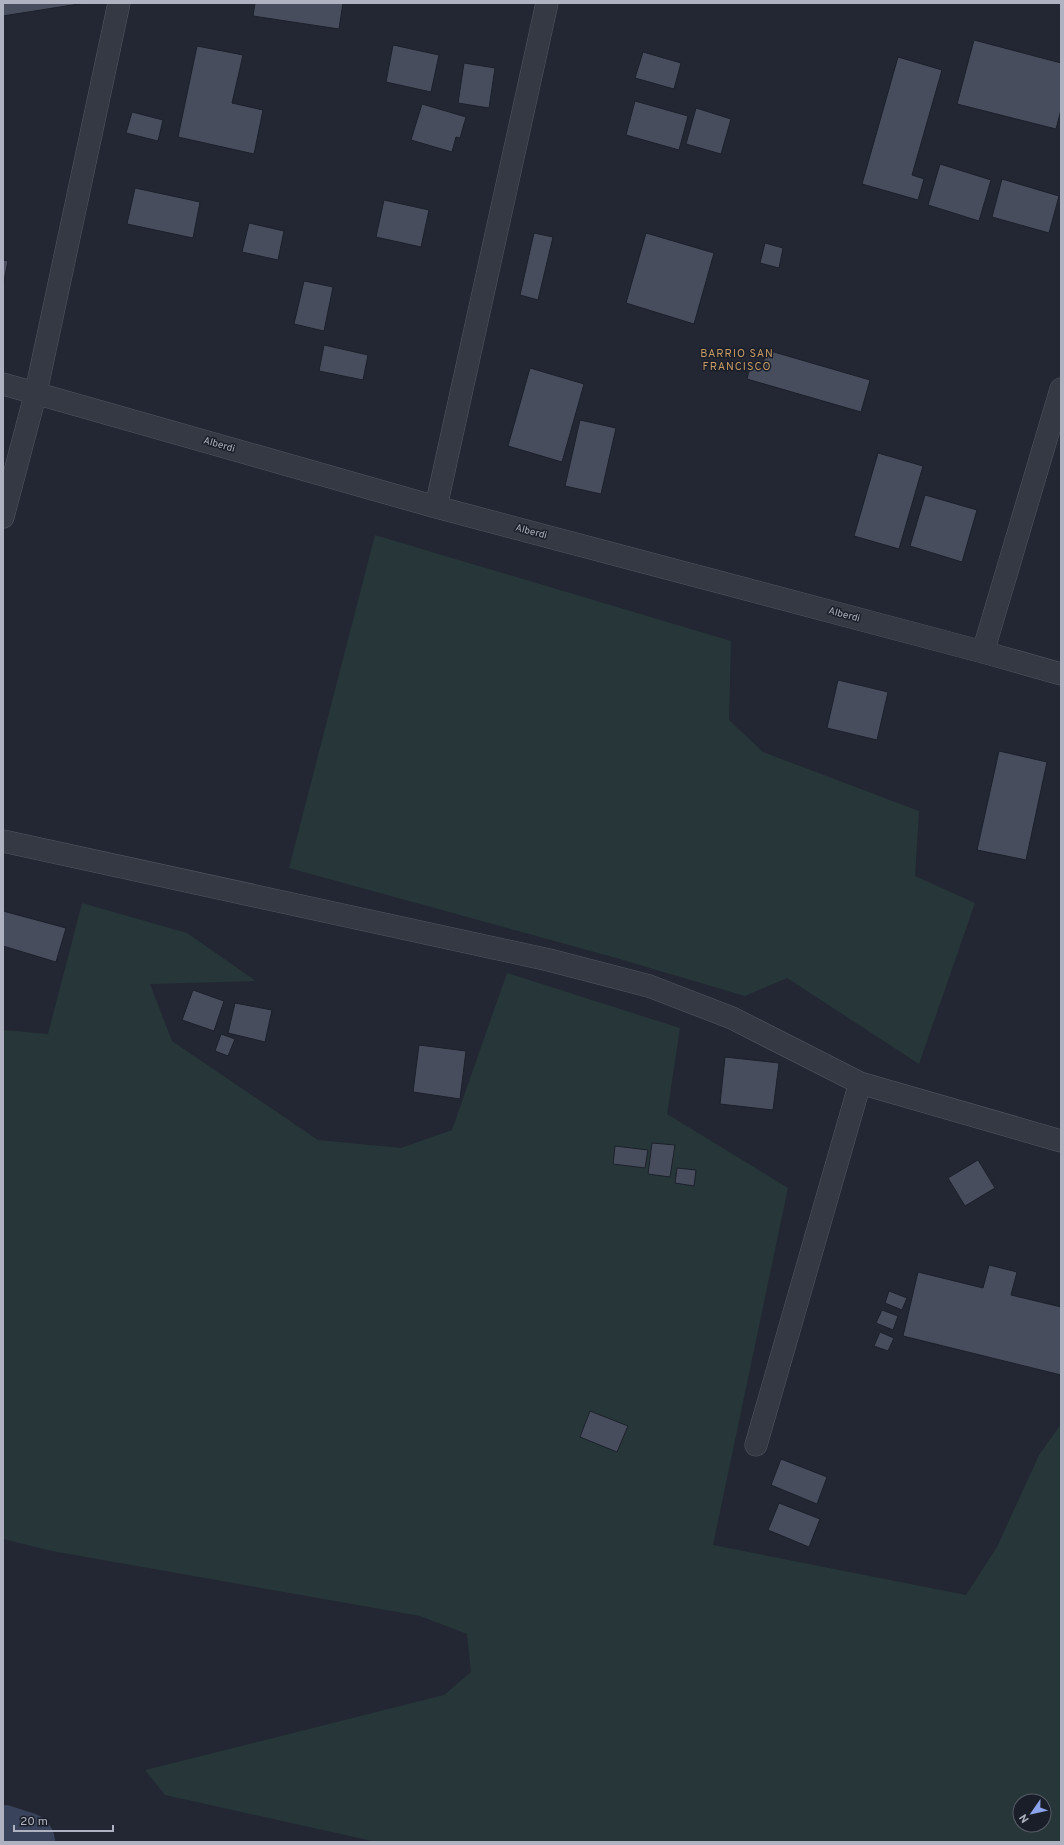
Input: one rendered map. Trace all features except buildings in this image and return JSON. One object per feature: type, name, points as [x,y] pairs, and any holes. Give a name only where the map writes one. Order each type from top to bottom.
[{"type":"street","points":[[3,517],[36,392],[119,3]]},
{"type":"street","points":[[436,507],[547,3]]},
{"type":"street","name":"Alberdi","points":[[3,384],[36,392],[436,507],[1061,674]]},
{"type":"street","points":[[983,652],[1061,389]]},
{"type":"street","points":[[3,841],[548,960],[649,986],[732,1018],[860,1083],[1061,1141]]},
{"type":"street","points":[[756,1445],[860,1083]]},
{"type":"shaded area","points":[[375,535],[731,641],[729,720],[763,752],[919,811],[915,876],[975,903],[919,1064],[787,978],[745,996],[616,958],[289,868]]},
{"type":"shaded area","points":[[82,903],[187,933],[256,981],[150,984],[172,1041],[318,1140],[401,1148],[452,1130],[507,973],[680,1028],[667,1114],[788,1188],[713,1545],[966,1595],[997,1547],[1039,1455],[1061,1424],[1061,1842],[377,1842],[165,1795],[145,1770],[444,1695],[471,1672],[467,1634],[420,1616],[52,1551],[3,1539],[3,1030],[48,1034]]},
{"type":"waterway","points":[[3,1835],[25,1842]]},
{"type":"district","name":"BARRIO SAN FRANCISCO","points":[[737,360]]}]
